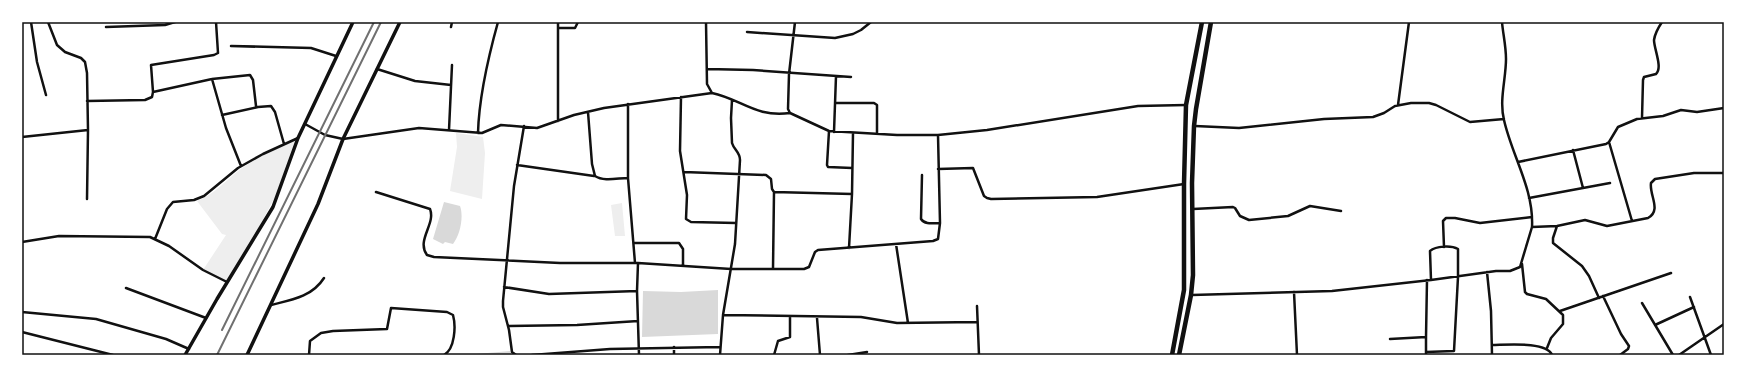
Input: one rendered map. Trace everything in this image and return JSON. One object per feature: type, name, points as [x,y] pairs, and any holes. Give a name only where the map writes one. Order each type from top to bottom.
[{"type":"highway","points":[[1172,355],[1184,290],[1186,105],[1202,22]]},
{"type":"highway","points":[[1179,355],[1191,295],[1194,126],[1211,22]]},
{"type":"street","points":[[31,22],[37,62],[46,95]]},
{"type":"street","points":[[48,22],[57,45],[65,52],[81,58],[85,62],[88,130],[87,199]]},
{"type":"street","points":[[106,27],[165,25],[175,22]]},
{"type":"street","points":[[87,101],[145,100],[152,97],[151,65],[214,55],[218,53],[216,22]]},
{"type":"street","points":[[185,355],[273,207],[298,138],[353,22]]},
{"type":"street","points":[[247,355],[318,204],[343,139],[400,22]]},
{"type":"street","points":[[451,27],[452,22]]},
{"type":"street","points":[[478,133],[481,99],[498,22]]},
{"type":"street","points":[[558,22],[558,121]]},
{"type":"street","points":[[558,28],[575,28],[578,22]]},
{"type":"street","points":[[706,22],[707,84],[712,93]]},
{"type":"street","points":[[790,113],[787,103],[795,22]]},
{"type":"street","points":[[746,32],[835,38],[845,37],[861,30],[871,22]]},
{"type":"street","points":[[1398,105],[1409,22]]},
{"type":"street","points":[[1502,22],[1506,59],[1503,90],[1504,119],[1529,198],[1532,217],[1532,227],[1522,264],[1525,292],[1527,294],[1546,299],[1560,311],[1562,315],[1562,324],[1551,338],[1547,348]]},
{"type":"street","points":[[1642,118],[1643,80],[1644,77],[1656,74],[1659,69],[1654,39],[1655,33],[1662,22]]},
{"type":"street","points":[[232,46],[311,48],[336,56]]},
{"type":"street","points":[[449,130],[452,66]]},
{"type":"street","points":[[376,69],[415,81],[451,85]]},
{"type":"street","points":[[707,69],[753,70],[789,74],[851,77]]},
{"type":"street","points":[[153,92],[212,79],[250,75],[253,80],[255,102],[258,107]]},
{"type":"street","points":[[834,132],[836,76]]},
{"type":"street","points":[[212,79],[226,128],[241,166]]},
{"type":"street","points":[[305,124],[325,135],[343,139],[370,136],[410,128],[478,133],[487,132],[501,125],[537,128],[588,112],[628,104],[712,93],[765,112],[776,114],[790,113],[834,132],[938,135],[986,130],[1138,106],[1186,105]]},
{"type":"street","points":[[681,97],[680,151],[687,194],[686,219],[688,222],[736,222]]},
{"type":"street","points":[[720,355],[724,315],[733,262],[740,156],[732,143],[732,100]]},
{"type":"street","points":[[1194,126],[1234,128],[1316,119],[1373,117],[1398,105],[1411,102],[1429,103],[1455,113],[1470,122],[1485,122],[1504,119]]},
{"type":"street","points":[[836,103],[874,103],[876,105],[876,134]]},
{"type":"street","points":[[628,104],[628,178],[638,291],[639,355]]},
{"type":"street","points":[[222,115],[258,107],[272,106],[284,144]]},
{"type":"street","points":[[1632,221],[1610,142],[1618,127],[1642,118],[1663,116],[1681,110],[1697,112],[1724,108]]},
{"type":"street","points":[[588,112],[592,164],[595,176]]},
{"type":"street","points":[[516,355],[512,352],[503,307],[517,165],[524,126]]},
{"type":"street","points":[[22,137],[88,130]]},
{"type":"street","points":[[829,131],[828,167],[852,168]]},
{"type":"street","points":[[849,248],[853,133]]},
{"type":"street","points":[[376,192],[430,209],[431,216],[423,245],[426,255],[434,257],[560,263],[636,263],[731,269],[804,268],[809,267],[815,252],[818,250],[936,241],[939,235],[940,223],[938,135]]},
{"type":"street","points":[[155,239],[170,204],[173,202],[194,200],[204,196],[241,166],[298,138]]},
{"type":"street","points":[[1518,162],[1610,142]]},
{"type":"street","points":[[1573,150],[1583,188]]},
{"type":"street","points":[[517,165],[595,176],[599,179],[628,178]]},
{"type":"street","points":[[938,169],[973,168],[984,196],[992,199],[1097,197],[1184,184]]},
{"type":"street","points":[[684,172],[739,173],[769,176],[774,192],[773,269]]},
{"type":"street","points":[[1532,227],[1557,226],[1585,220],[1607,226],[1652,216],[1655,211],[1650,187],[1651,183],[1655,179],[1694,173],[1724,173]]},
{"type":"street","points":[[922,175],[922,219],[925,223],[940,223]]},
{"type":"street","points":[[1529,198],[1610,183]]},
{"type":"street","points":[[774,192],[852,194]]},
{"type":"street","points":[[1192,209],[1233,207],[1240,216],[1249,220],[1288,216],[1310,206],[1341,211]]},
{"type":"street","points":[[1444,247],[1442,221],[1446,218],[1455,218],[1480,223],[1532,217]]},
{"type":"street","points":[[1557,226],[1553,243],[1582,266],[1589,276],[1599,298]]},
{"type":"street","points":[[22,242],[59,236],[129,236],[155,239],[169,246],[203,270],[228,282]]},
{"type":"street","points":[[634,243],[679,243],[683,249],[683,266]]},
{"type":"street","points":[[896,244],[908,323]]},
{"type":"street","points":[[1427,280],[1426,353],[1454,351],[1458,249],[1453,247],[1444,247],[1430,250],[1431,280]]},
{"type":"street","points":[[1191,295],[1332,291],[1458,277],[1487,272],[1510,271],[1520,267],[1522,264]]},
{"type":"street","points":[[1487,272],[1491,311],[1492,355]]},
{"type":"street","points":[[1560,311],[1670,273]]},
{"type":"street","points":[[270,305],[305,295],[319,286],[324,278]]},
{"type":"street","points":[[504,287],[555,295],[638,291]]},
{"type":"street","points":[[126,288],[207,318]]},
{"type":"street","points":[[1294,292],[1297,355]]},
{"type":"street","points":[[1603,296],[1620,334],[1629,346],[1628,349],[1620,355]]},
{"type":"street","points":[[1690,297],[1711,355]]},
{"type":"street","points":[[1642,303],[1673,355]]},
{"type":"street","points":[[977,306],[979,355]]},
{"type":"street","points":[[1655,325],[1694,306]]},
{"type":"street","points":[[309,355],[310,340],[321,333],[333,331],[386,329],[392,308],[446,312],[453,315],[452,344],[450,350],[444,355]]},
{"type":"street","points":[[22,312],[96,319],[166,339],[189,349]]},
{"type":"street","points":[[724,315],[817,318],[861,317],[889,322],[908,323],[977,322]]},
{"type":"street","points":[[774,355],[778,340],[790,337],[790,317]]},
{"type":"street","points":[[817,318],[820,355]]},
{"type":"street","points":[[508,326],[582,325],[638,320]]},
{"type":"street","points":[[1679,355],[1724,324]]},
{"type":"street","points":[[22,332],[113,355]]},
{"type":"street","points":[[1390,339],[1426,338]]},
{"type":"street","points":[[1492,345],[1526,345],[1547,348],[1552,355]]},
{"type":"street","points":[[674,347],[674,355]]},
{"type":"street","points":[[533,355],[639,348],[720,347]]},
{"type":"street","points":[[848,355],[867,352]]},
{"type":"shaded area","points":[[456,133],[483,137],[485,153],[482,199],[450,191],[457,147]]},
{"type":"shaded area","points":[[295,140],[276,195],[228,282],[203,270],[226,235],[222,234],[197,201],[215,190],[248,164],[261,156]]},
{"type":"shaded area","points":[[444,202],[460,206],[461,210],[461,226],[458,236],[453,244],[445,242],[443,244],[433,239]]},
{"type":"shaded area","points":[[622,203],[625,236],[615,236],[611,205]]},
{"type":"shaded area","points":[[718,290],[718,334],[642,337],[643,291],[681,292]]},
{"type":"shaded area","points":[[510,351],[511,355],[465,355]]},
{"type":"railway","points":[[222,330],[374,22]]},
{"type":"railway","points":[[217,355],[381,22]]}]
